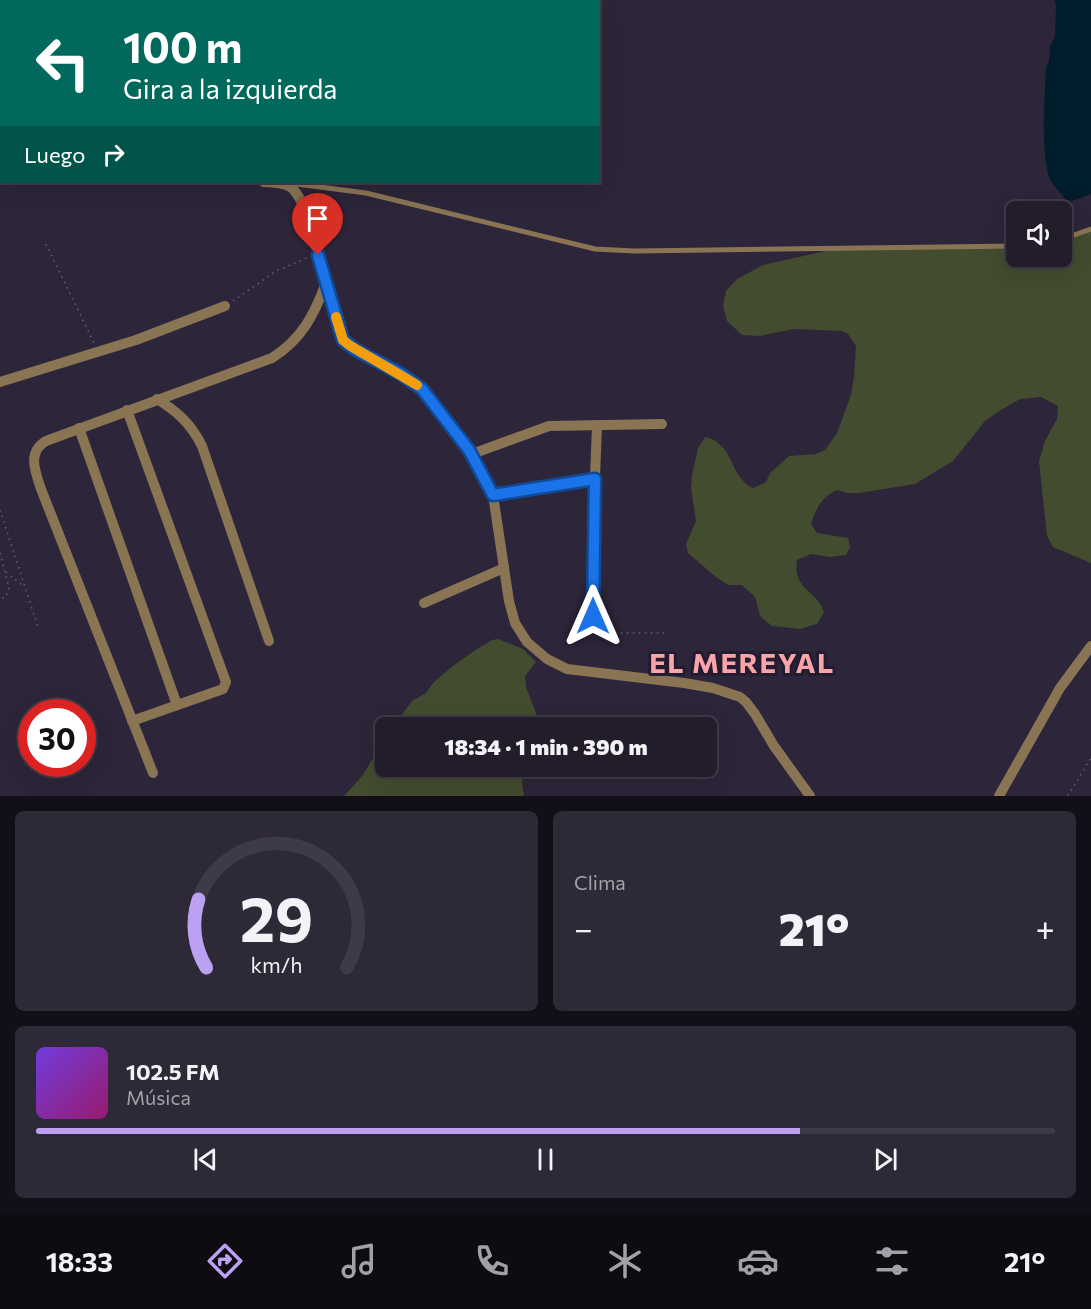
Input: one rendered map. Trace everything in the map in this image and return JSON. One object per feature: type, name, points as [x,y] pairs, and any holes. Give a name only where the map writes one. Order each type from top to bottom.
[{"type":"street","points":[[285,183],[298,195],[306,211],[343,340],[422,389],[472,454],[493,495],[515,622],[527,642],[547,659],[567,669],[684,683],[713,688],[740,697],[755,714],[774,746],[810,796]]},
{"type":"street","points":[[153,773],[36,473],[34,457],[37,447],[79,428],[265,360],[286,349],[310,321],[326,283]]},
{"type":"street","points":[[0,382],[164,331],[225,306]]},
{"type":"street","points":[[157,399],[189,423],[202,446],[269,641]]},
{"type":"street","points":[[127,410],[226,682],[223,689],[132,721]]},
{"type":"street","points":[[472,454],[549,426],[662,424]]},
{"type":"street","points":[[593,616],[597,425]]},
{"type":"street","points":[[79,428],[177,705]]},
{"type":"street","points":[[493,495],[595,479]]},
{"type":"street","points":[[424,603],[504,568]]},
{"type":"street","points":[[999,796],[1060,688],[1091,646]]},
{"type":"lane","points":[[285,183],[366,193],[602,250],[1006,246]]},
{"type":"lane","points":[[1072,236],[1091,229]]},
{"type":"path","points":[[46,244],[98,352]]},
{"type":"path","points":[[225,306],[276,272],[301,259],[318,255]]},
{"type":"path","points":[[0,510],[38,627]]},
{"type":"path","points":[[0,553],[9,588],[6,597],[0,599]]},
{"type":"path","points":[[5,571],[25,587]]},
{"type":"path","points":[[593,616],[594,628],[603,633],[664,633]]},
{"type":"path","points":[[1068,796],[1091,758]]},
{"type":"green space","points":[[1091,229],[1091,563],[1053,547],[1047,536],[1039,461],[1045,441],[1057,419],[1058,406],[1041,397],[1020,399],[985,421],[953,461],[915,484],[859,493],[837,490],[824,500],[817,508],[811,524],[817,533],[848,538],[850,547],[846,555],[830,557],[811,554],[797,560],[798,577],[824,612],[817,624],[800,629],[772,626],[760,616],[755,597],[742,585],[728,585],[688,553],[686,544],[696,521],[691,488],[692,475],[698,448],[705,437],[715,441],[723,448],[741,479],[753,488],[766,482],[770,473],[789,456],[816,454],[825,450],[837,433],[851,395],[856,346],[848,334],[842,331],[793,329],[760,336],[742,335],[727,321],[723,306],[726,291],[737,279],[763,265],[839,248],[1006,246],[1006,267],[1072,267],[1072,236]]},
{"type":"green space","points":[[498,639],[523,649],[536,662],[525,676],[526,687],[537,717],[400,717],[412,701],[426,693],[434,682],[454,665],[492,640]]},
{"type":"green space","points":[[375,755],[375,777],[523,777],[524,796],[344,796],[362,776]]},
{"type":"water","points":[[1055,0],[1091,0],[1091,194],[1072,201],[1066,201],[1051,181],[1045,154],[1046,66],[1055,36]]},
{"type":"slow traffic","points":[[336,317],[343,340],[417,385]]},
{"type":"district","name":"EL MEREYAL","points":[[742,663]]},
{"type":"route","points":[[318,255],[343,340],[422,389],[469,450],[493,495],[595,479],[592,557],[593,616]]}]
